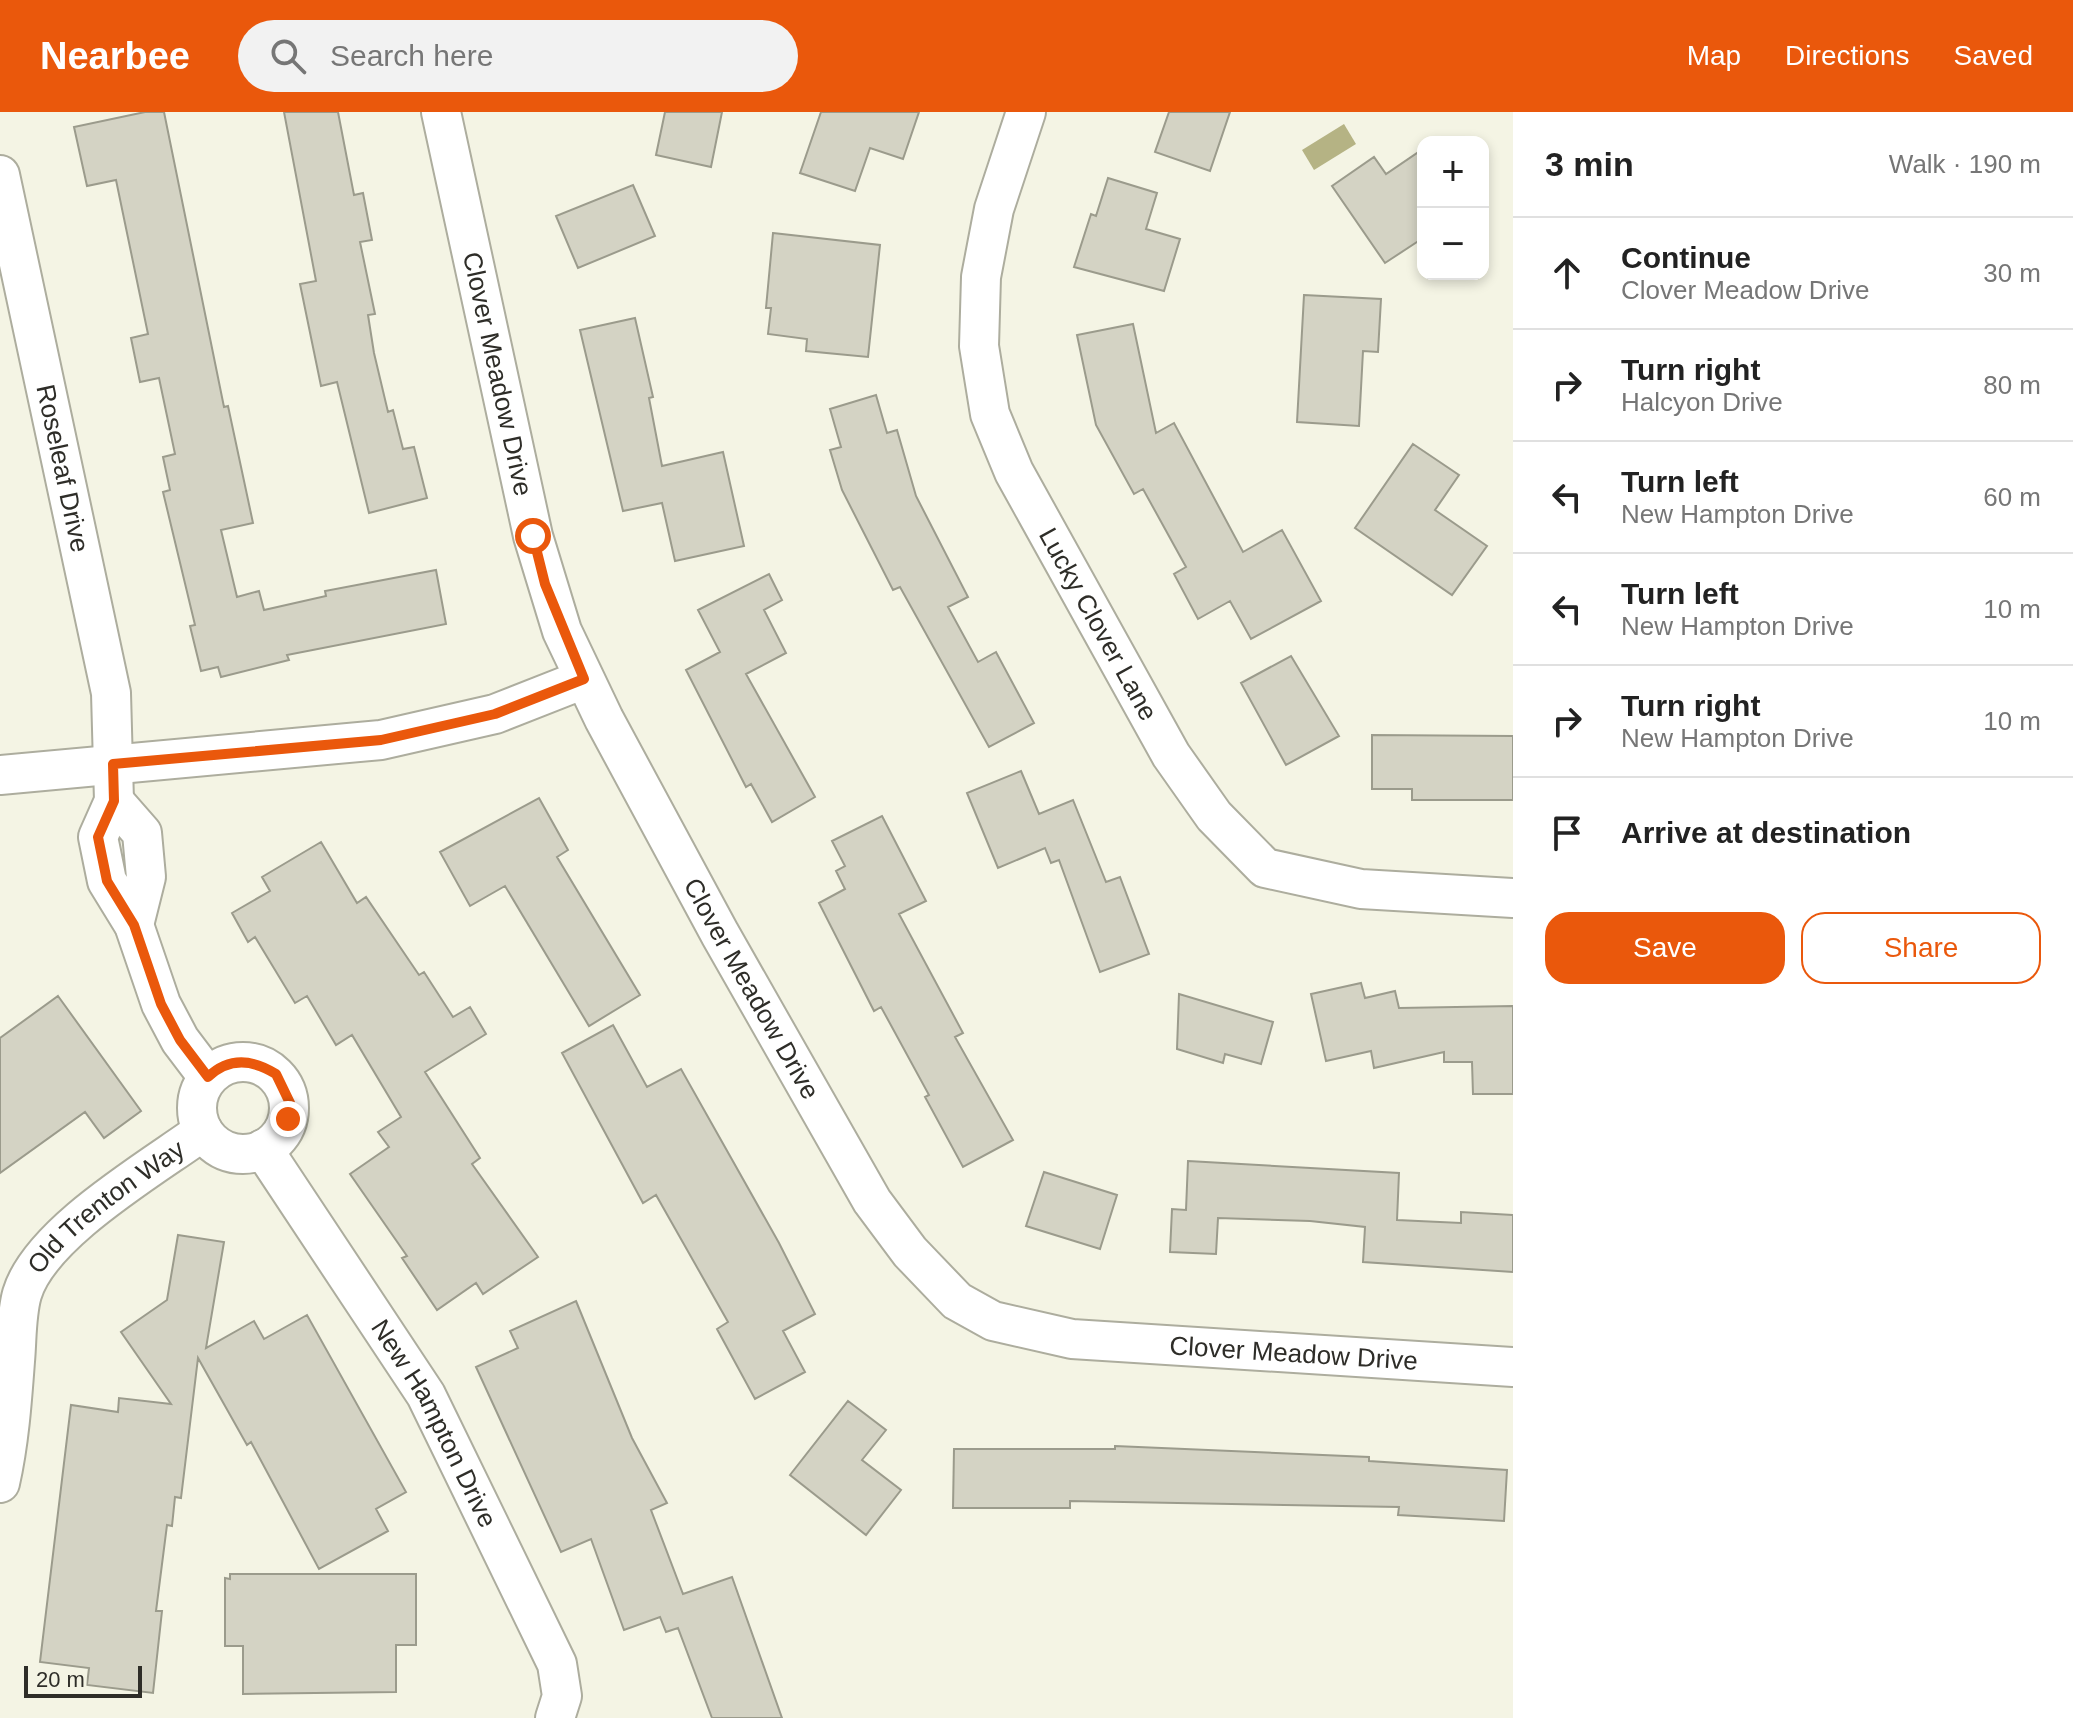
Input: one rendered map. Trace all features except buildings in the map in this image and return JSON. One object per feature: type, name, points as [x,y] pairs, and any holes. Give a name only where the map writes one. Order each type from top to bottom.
[{"type":"street","name":"Clover Meadow Drive","points":[[441,112],[536,548],[562,631],[584,679],[720,934],[872,1201],[910,1252],[957,1301],[993,1321],[1032,1331],[1110,1344],[1513,1367]]},
{"type":"street","name":"Lucky Clover Lane","points":[[1026,112],[994,209],[981,277],[979,346],[990,414],[1029,500],[1171,755],[1214,816],[1265,868],[1361,889],[1513,898]]},
{"type":"street","name":"Roseleaf Drive","points":[[0,175],[111,693],[114,782]]},
{"type":"street","points":[[0,775],[114,782],[381,740],[495,714],[584,679]]},
{"type":"street","points":[[114,782],[98,837],[107,881],[134,925],[161,1004],[180,1040],[208,1077]]},
{"type":"street","points":[[246,1062],[276,1074],[287,1095],[288,1119],[282,1134],[263,1149],[243,1154],[216,1145],[203,1131],[196,1108],[199,1093],[208,1077],[230,1063],[246,1062]]},
{"type":"street","name":"Old Trenton Way","points":[[0,1483],[11,1417],[20,1306],[27,1280],[45,1254],[77,1222],[203,1131]]},
{"type":"street","name":"New Hampton Drive","points":[[263,1149],[405,1358],[447,1433],[557,1664],[562,1696],[555,1718]]},
{"type":"shaded area","points":[[1344,124],[1356,144],[1314,170],[1302,150]]},
{"type":"route","points":[[288,1119],[290,1103],[285,1087],[276,1074],[246,1062],[230,1063],[208,1077],[180,1040],[161,1004],[134,925],[107,881],[98,837],[114,801],[113,764],[381,740],[421,733],[495,714],[584,679],[545,584],[533,536]]}]
